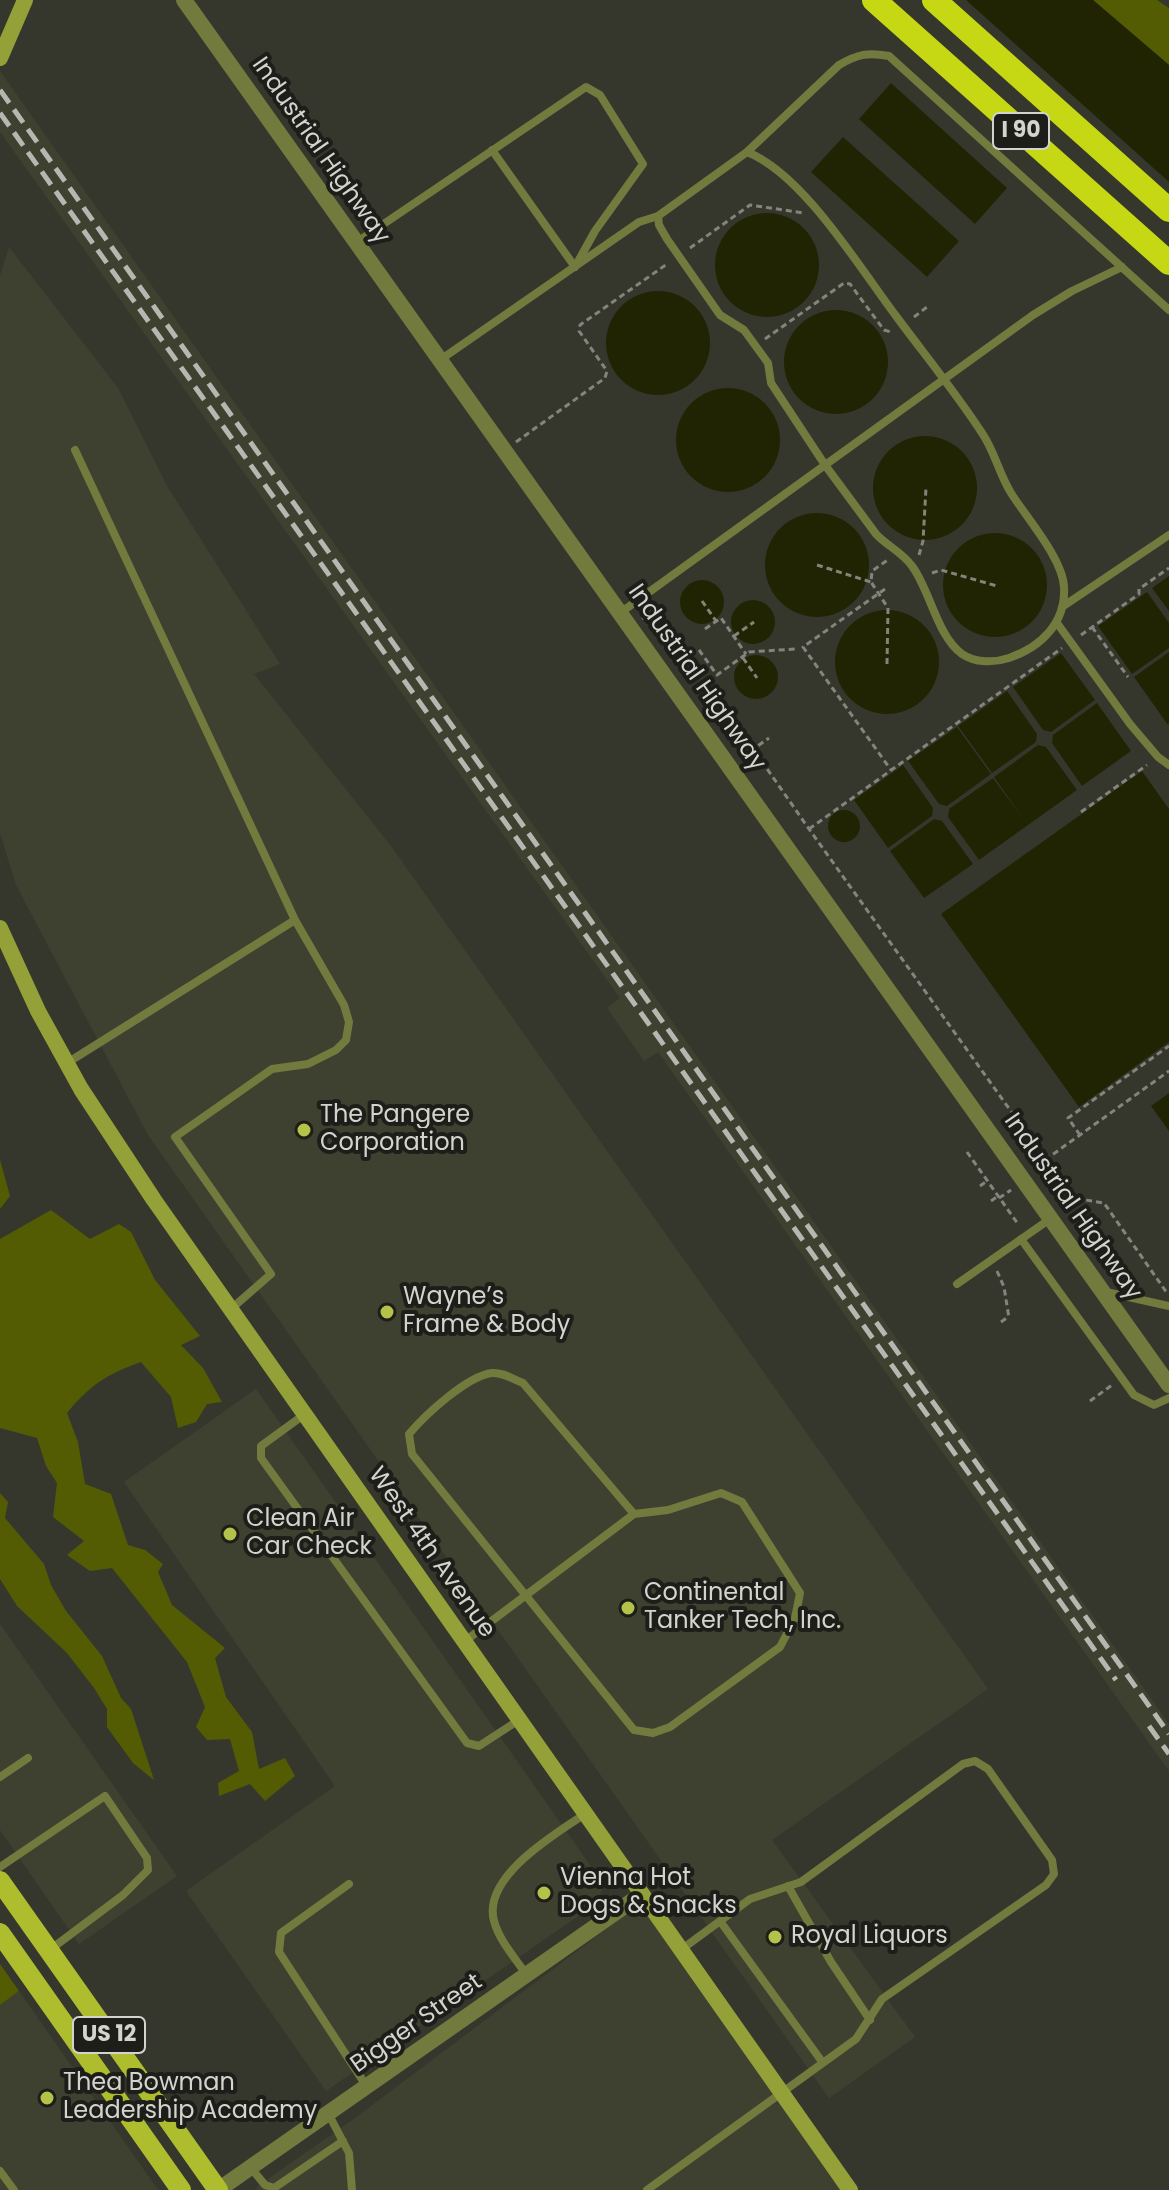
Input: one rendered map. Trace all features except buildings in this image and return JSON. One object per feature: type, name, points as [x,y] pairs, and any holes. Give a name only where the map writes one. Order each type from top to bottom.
[{"type":"highway","name":"I 90","points":[[874,0],[1169,263]]},
{"type":"highway","name":"I 90","points":[[934,0],[1169,210]]},
{"type":"main road","points":[[0,58],[25,0]]},
{"type":"main road","name":"West 4th Avenue","points":[[0,928],[38,1011],[67,1064],[154,1200],[850,2190]]},
{"type":"main road","name":"US 12","points":[[0,1881],[218,2190]]},
{"type":"main road","name":"US 12","points":[[0,1933],[181,2190]]},
{"type":"street","name":"Industrial Highway","points":[[184,0],[1169,1385]]},
{"type":"street","name":"Bigger Street","points":[[218,2190],[642,1894]]},
{"type":"lane","points":[[440,360],[639,222],[658,216],[747,152],[839,65],[857,54],[870,52],[889,56],[1169,310]]},
{"type":"lane","points":[[356,243],[586,87],[600,95],[643,164],[595,231],[575,267]]},
{"type":"lane","points":[[492,150],[575,267]]},
{"type":"lane","points":[[658,216],[659,225],[720,315],[741,327],[768,363],[771,383],[825,465],[884,544],[899,552],[912,566],[925,586],[932,612],[960,653],[971,659],[993,661],[1016,655],[1050,633],[1062,607],[1064,585],[1048,548],[1009,491],[982,432],[807,197],[765,159],[747,152]]},
{"type":"lane","points":[[620,613],[1062,297],[1122,267]]},
{"type":"lane","points":[[75,450],[295,920],[344,1005],[349,1022],[346,1040],[336,1050],[308,1064],[272,1069],[175,1137],[271,1274],[231,1309]]},
{"type":"lane","points":[[1062,607],[1169,535]]},
{"type":"lane","points":[[1057,623],[1130,724],[1158,757],[1169,765]]},
{"type":"lane","points":[[67,1064],[295,920]]},
{"type":"lane","points":[[957,1284],[1051,1219]]},
{"type":"lane","points":[[1024,1238],[1134,1395],[1145,1403],[1157,1405],[1169,1398]]},
{"type":"lane","points":[[1102,1291],[1169,1306]]},
{"type":"lane","points":[[464,1641],[525,1595],[634,1514],[668,1510],[721,1493],[742,1502],[800,1593],[795,1618],[780,1647],[670,1727],[653,1733],[634,1730],[525,1595],[412,1454],[409,1434],[422,1419],[478,1376],[496,1372],[523,1383],[634,1514]]},
{"type":"lane","points":[[305,1414],[261,1446],[261,1458],[467,1743],[479,1746],[519,1720]]},
{"type":"lane","points":[[0,1777],[28,1758]]},
{"type":"lane","points":[[647,2190],[856,2039],[882,1999],[1046,1885],[1054,1874],[1052,1860],[988,1769],[975,1761],[963,1764],[801,1882],[750,1899],[681,1950]]},
{"type":"lane","points":[[0,1867],[105,1796],[147,1858],[148,1870],[135,1884],[49,1951]]},
{"type":"lane","points":[[527,1975],[493,1921],[493,1904],[501,1886],[531,1851],[585,1814]]},
{"type":"lane","points":[[349,1884],[281,1933],[279,1952],[368,2088]]},
{"type":"lane","points":[[788,1886],[831,1962],[870,2020]]},
{"type":"lane","points":[[720,1921],[823,2063]]},
{"type":"lane","points":[[329,2115],[349,2153],[352,2190]]},
{"type":"lane","points":[[251,2168],[265,2185],[274,2188],[343,2141]]},
{"type":"lane","points":[[0,2171],[14,2190]]},
{"type":"path","points":[[504,450],[605,378],[607,371],[579,331],[580,325],[750,205],[806,214]]},
{"type":"path","points":[[848,273],[891,332]]},
{"type":"path","points":[[755,346],[844,283],[850,284],[884,330],[891,332],[927,307]]},
{"type":"path","points":[[923,541],[926,488]]},
{"type":"path","points":[[870,582],[872,571],[899,552]]},
{"type":"path","points":[[817,565],[870,582],[888,609],[887,664]]},
{"type":"path","points":[[809,829],[1139,594],[1139,589],[1169,568]]},
{"type":"path","points":[[945,571],[997,586]]},
{"type":"path","points":[[885,589],[803,647],[891,770]]},
{"type":"path","points":[[643,597],[651,602],[1073,1198],[1104,1203],[1169,1296]]},
{"type":"path","points":[[702,601],[715,620]]},
{"type":"path","points":[[705,629],[721,618],[735,636],[757,678]]},
{"type":"path","points":[[735,636],[754,622]]},
{"type":"path","points":[[1092,627],[1128,677]]},
{"type":"path","points":[[699,650],[717,675],[744,657],[795,649]]},
{"type":"path","points":[[705,679],[715,672]]},
{"type":"path","points":[[729,766],[769,738]]},
{"type":"path","points":[[1081,812],[1146,766]]},
{"type":"path","points":[[1080,1135],[1068,1118],[1169,1046]]},
{"type":"path","points":[[1045,1160],[1169,1071]]},
{"type":"path","points":[[967,1152],[1024,1238]]},
{"type":"path","points":[[980,1186],[987,1181]]},
{"type":"path","points":[[991,1201],[998,1196]]},
{"type":"path","points":[[991,1260],[1004,1287],[1008,1318],[1001,1322]]},
{"type":"path","points":[[1090,1401],[1122,1378]]},
{"type":"shaded area","points":[[953,0],[1093,0],[1169,65],[1169,195]]},
{"type":"shaded area","points":[[0,71],[1169,1724],[1169,1771],[658,1052],[644,1061],[607,1008],[620,998],[0,132]]},
{"type":"shaded area","points":[[891,83],[1007,188],[975,224],[859,119]]},
{"type":"shaded area","points":[[843,137],[959,241],[927,277],[811,172]]},
{"type":"shaded area","points":[[767,213],[787,217],[810,236],[819,265],[815,285],[796,308],[767,317],[747,313],[724,294],[715,265],[719,245],[738,222]]},
{"type":"shaded area","points":[[9,247],[118,388],[167,486],[280,664],[254,674],[391,846],[988,1689],[772,1840],[915,2037],[829,2098],[148,1135],[16,885],[0,833],[0,276]]},
{"type":"shaded area","points":[[658,291],[678,295],[701,314],[710,343],[706,363],[687,386],[658,395],[638,391],[615,372],[606,343],[610,323],[629,300]]},
{"type":"shaded area","points":[[836,310],[856,314],[879,333],[888,362],[884,382],[865,405],[836,414],[816,410],[793,391],[784,362],[788,342],[807,319]]},
{"type":"shaded area","points":[[728,388],[748,392],[771,411],[780,440],[776,460],[757,483],[728,492],[708,488],[685,469],[676,440],[680,420],[699,397]]},
{"type":"shaded area","points":[[925,436],[945,440],[962,451],[973,468],[977,488],[973,508],[962,525],[945,536],[925,540],[905,536],[888,525],[877,508],[873,488],[877,468],[888,451],[905,440]]},
{"type":"shaded area","points":[[817,513],[837,517],[860,536],[869,565],[865,585],[846,608],[817,617],[797,613],[774,594],[765,565],[769,545],[788,522]]},
{"type":"shaded area","points":[[995,533],[1015,537],[1038,556],[1047,585],[1043,605],[1024,628],[995,637],[975,633],[952,614],[943,585],[947,565],[966,542]]},
{"type":"shaded area","points":[[1169,576],[1169,611],[1152,588]]},
{"type":"shaded area","points":[[702,580],[718,586],[724,602],[718,618],[702,624],[686,618],[680,602],[686,586]]},
{"type":"shaded area","points":[[1147,592],[1169,623],[1169,648],[1132,674],[1098,626]]},
{"type":"shaded area","points":[[753,600],[768,607],[775,622],[768,637],[753,644],[738,637],[731,622],[738,607]]},
{"type":"shaded area","points":[[887,610],[907,614],[930,633],[939,662],[935,682],[916,705],[887,714],[867,710],[844,691],[835,662],[839,642],[858,619]]},
{"type":"shaded area","points":[[1169,652],[1169,724],[1168,725],[1134,677]]},
{"type":"shaded area","points":[[1061,653],[1095,700],[1051,732],[1043,730],[1013,687]]},
{"type":"shaded area","points":[[756,655],[771,662],[778,677],[771,692],[756,699],[741,692],[734,677],[741,662]]},
{"type":"shaded area","points":[[1007,691],[1037,734],[1036,742],[992,773],[958,726]]},
{"type":"shaded area","points":[[1097,703],[1131,751],[1082,786],[1052,743],[1053,735]]},
{"type":"shaded area","points":[[957,727],[991,774],[947,806],[939,804],[908,761]]},
{"type":"shaded area","points":[[1038,745],[1046,747],[1077,790],[979,860],[948,817],[949,809],[993,778],[1024,820],[994,777]]},
{"type":"shaded area","points":[[903,765],[933,808],[932,816],[888,848],[854,800]]},
{"type":"shaded area","points":[[1142,771],[1169,809],[1169,1042],[1079,1107],[941,914]]},
{"type":"shaded area","points":[[844,810],[855,815],[860,826],[855,837],[844,842],[833,837],[828,826],[833,815]]},
{"type":"shaded area","points":[[934,819],[942,821],[973,864],[924,898],[890,851]]},
{"type":"shaded area","points":[[1169,1093],[1169,1131],[1151,1106]]},
{"type":"shaded area","points":[[256,1389],[604,1885],[597,1903],[326,2091],[186,1891],[335,1786],[124,1482]]},
{"type":"shaded area","points":[[0,1624],[177,1876],[79,1944],[0,1830]]},
{"type":"shaded area","points":[[641,1903],[844,2190],[256,2190],[258,2186],[351,2121]]},
{"type":"shaded area","name":"Thea Bowman Leadership Academy","points":[[19,1991],[158,2190],[0,2190],[0,2005]]},
{"type":"green space","points":[[1093,0],[1157,0],[1169,8],[1169,65]]},
{"type":"green space","points":[[0,1160],[10,1196],[0,1209]]},
{"type":"green space","points":[[51,1210],[90,1239],[119,1224],[131,1232],[155,1280],[200,1336],[181,1345],[203,1368],[222,1402],[207,1404],[196,1422],[178,1428],[171,1397],[141,1362],[100,1382],[67,1413],[78,1442],[85,1484],[111,1494],[128,1545],[145,1550],[163,1564],[158,1572],[172,1605],[225,1648],[215,1658],[226,1697],[252,1732],[259,1769],[285,1758],[295,1776],[265,1801],[250,1784],[219,1796],[218,1783],[239,1771],[230,1739],[207,1740],[196,1727],[205,1707],[187,1662],[112,1568],[90,1571],[67,1555],[84,1541],[53,1517],[57,1483],[46,1466],[37,1438],[0,1428],[0,1239]]},
{"type":"green space","points":[[0,1493],[8,1502],[5,1518],[44,1564],[51,1585],[66,1611],[102,1656],[121,1698],[131,1709],[154,1780],[133,1763],[107,1727],[107,1709],[94,1688],[67,1653],[17,1606],[0,1579]]},
{"type":"green space","points":[[0,1964],[19,1991],[0,2005]]},
{"type":"pier","points":[[949,0],[966,0],[1169,182],[1169,199]]},
{"type":"railway","points":[[0,90],[1169,1734]]},
{"type":"railway","points":[[0,113],[1116,1680]]},
{"type":"railway","points":[[1149,1726],[1169,1754]]},
{"type":"place","name":"The Pangere Corporation","points":[[304,1130]]},
{"type":"place","name":"Wayne’s Frame & Body","points":[[387,1312]]},
{"type":"place","name":"Clean Air Car Check","points":[[230,1534]]},
{"type":"place","name":"Continental Tanker Tech, Inc.","points":[[628,1608]]},
{"type":"place","name":"Vienna Hot Dogs & Snacks","points":[[544,1893]]},
{"type":"place","name":"Royal Liquors","points":[[775,1937]]},
{"type":"place","name":"Thea Bowman Leadership Academy","points":[[47,2098]]}]
